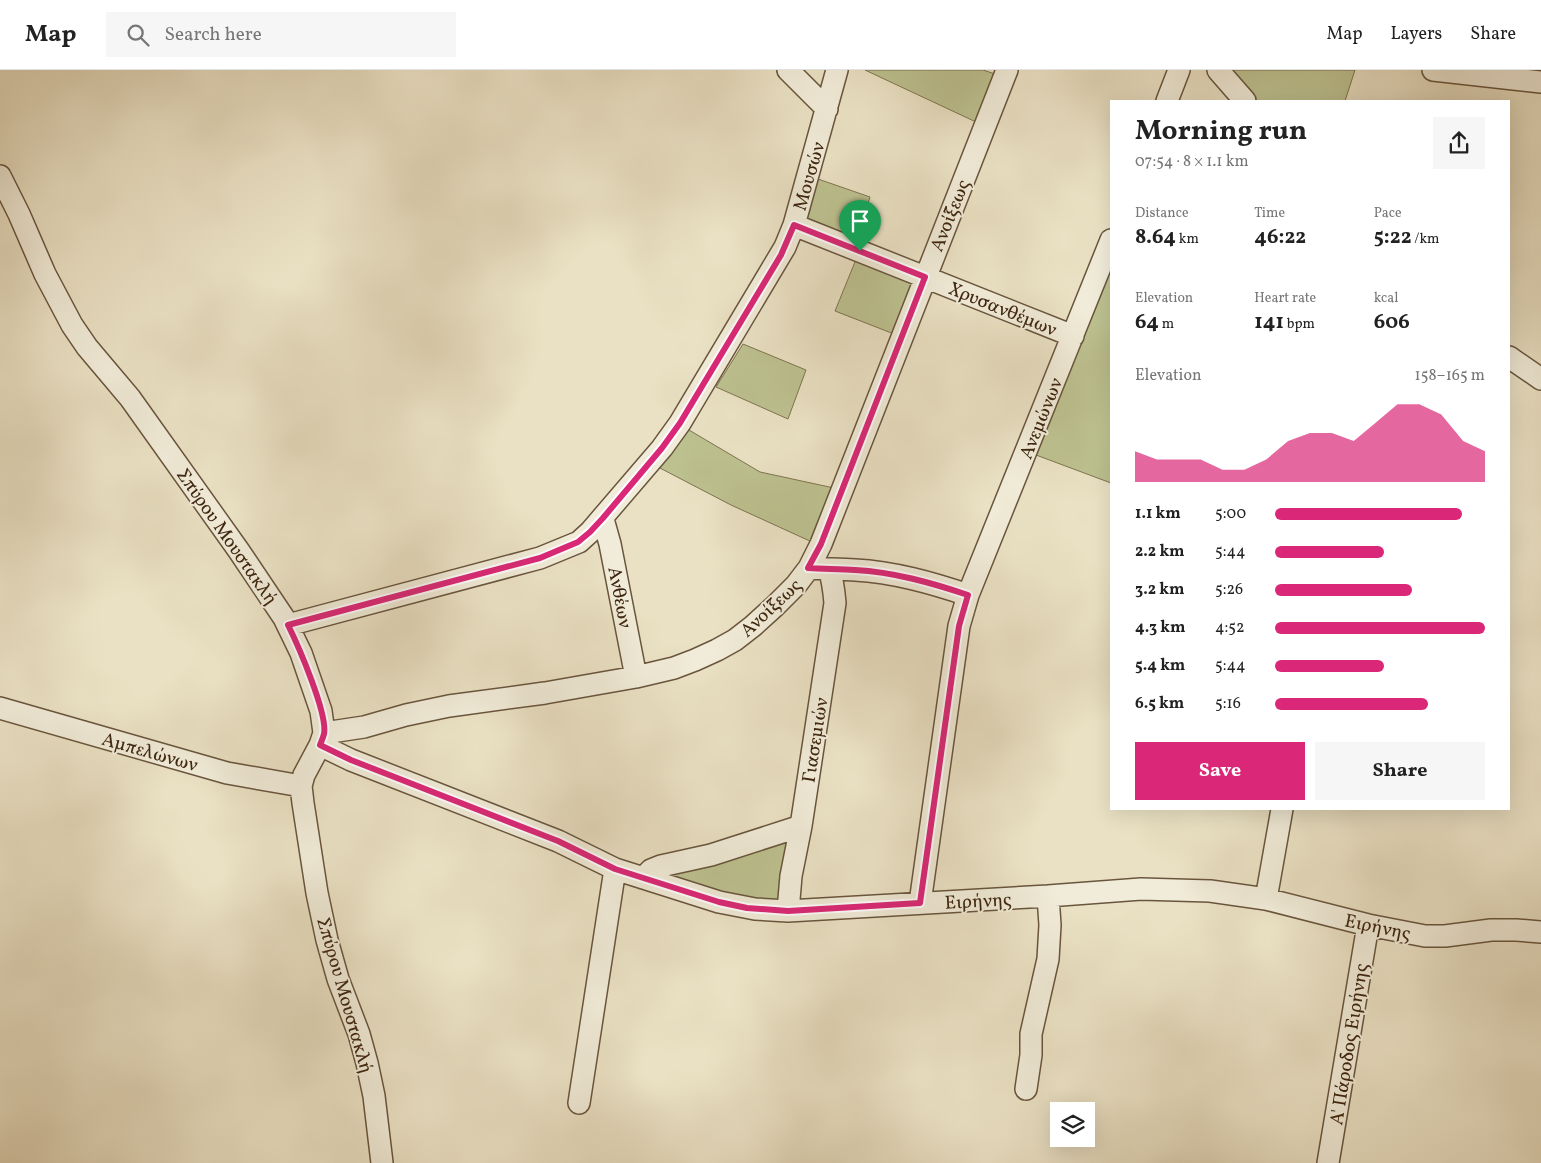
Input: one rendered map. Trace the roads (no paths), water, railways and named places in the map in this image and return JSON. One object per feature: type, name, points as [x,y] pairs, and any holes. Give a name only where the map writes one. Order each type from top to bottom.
[{"type":"street","points":[[788,70],[827,109]]},
{"type":"street","name":"Μουσών","points":[[288,625],[540,558],[578,542],[603,518],[662,448],[680,423],[781,255],[794,225],[837,70]]},
{"type":"street","name":"Ανοίξεως","points":[[322,739],[406,715],[459,704],[546,693],[636,677],[674,668],[717,650],[735,640],[753,626],[796,585],[818,569],[821,544],[1006,70]]},
{"type":"street","points":[[1167,100],[1179,70]]},
{"type":"street","points":[[1218,70],[1245,100]]},
{"type":"street","points":[[1433,70],[1541,82]]},
{"type":"street","name":"Σπύρου Μουστακλή","points":[[0,176],[45,274],[72,325],[87,347],[130,398],[172,455],[288,625],[302,654],[321,711],[322,739],[305,770],[301,786],[303,803],[324,926],[334,966],[368,1063],[382,1163]]},
{"type":"street","name":"Χρυσανθέμων","points":[[794,225],[1073,336]]},
{"type":"street","name":"Ανεμώνων","points":[[920,903],[959,626],[968,595],[1110,243]]},
{"type":"street","points":[[1510,358],[1541,379]]},
{"type":"street","name":"Ανθέων","points":[[603,518],[610,544],[636,677]]},
{"type":"street","points":[[818,569],[856,570],[915,579],[968,595]]},
{"type":"street","name":"Γιασεμιών","points":[[788,911],[835,603],[833,584],[818,569]]},
{"type":"street","name":"Αμπελώνων","points":[[0,708],[228,773],[301,786]]},
{"type":"street","name":"Ειρήνης","points":[[322,739],[351,760],[558,841],[615,869],[719,902],[747,908],[788,911],[1141,889],[1210,891],[1266,899],[1368,925],[1435,936],[1491,930],[1541,932]]},
{"type":"street","points":[[1266,899],[1282,810]]},
{"type":"street","points":[[643,878],[651,870],[661,866],[722,852],[801,826]]},
{"type":"street","points":[[579,1103],[615,869]]},
{"type":"street","points":[[1026,1089],[1031,1054],[1031,1034],[1048,959],[1050,925],[1048,896]]},
{"type":"street","name":"A' Πάροδος Ειρήνης","points":[[1328,1163],[1368,925]]}]
